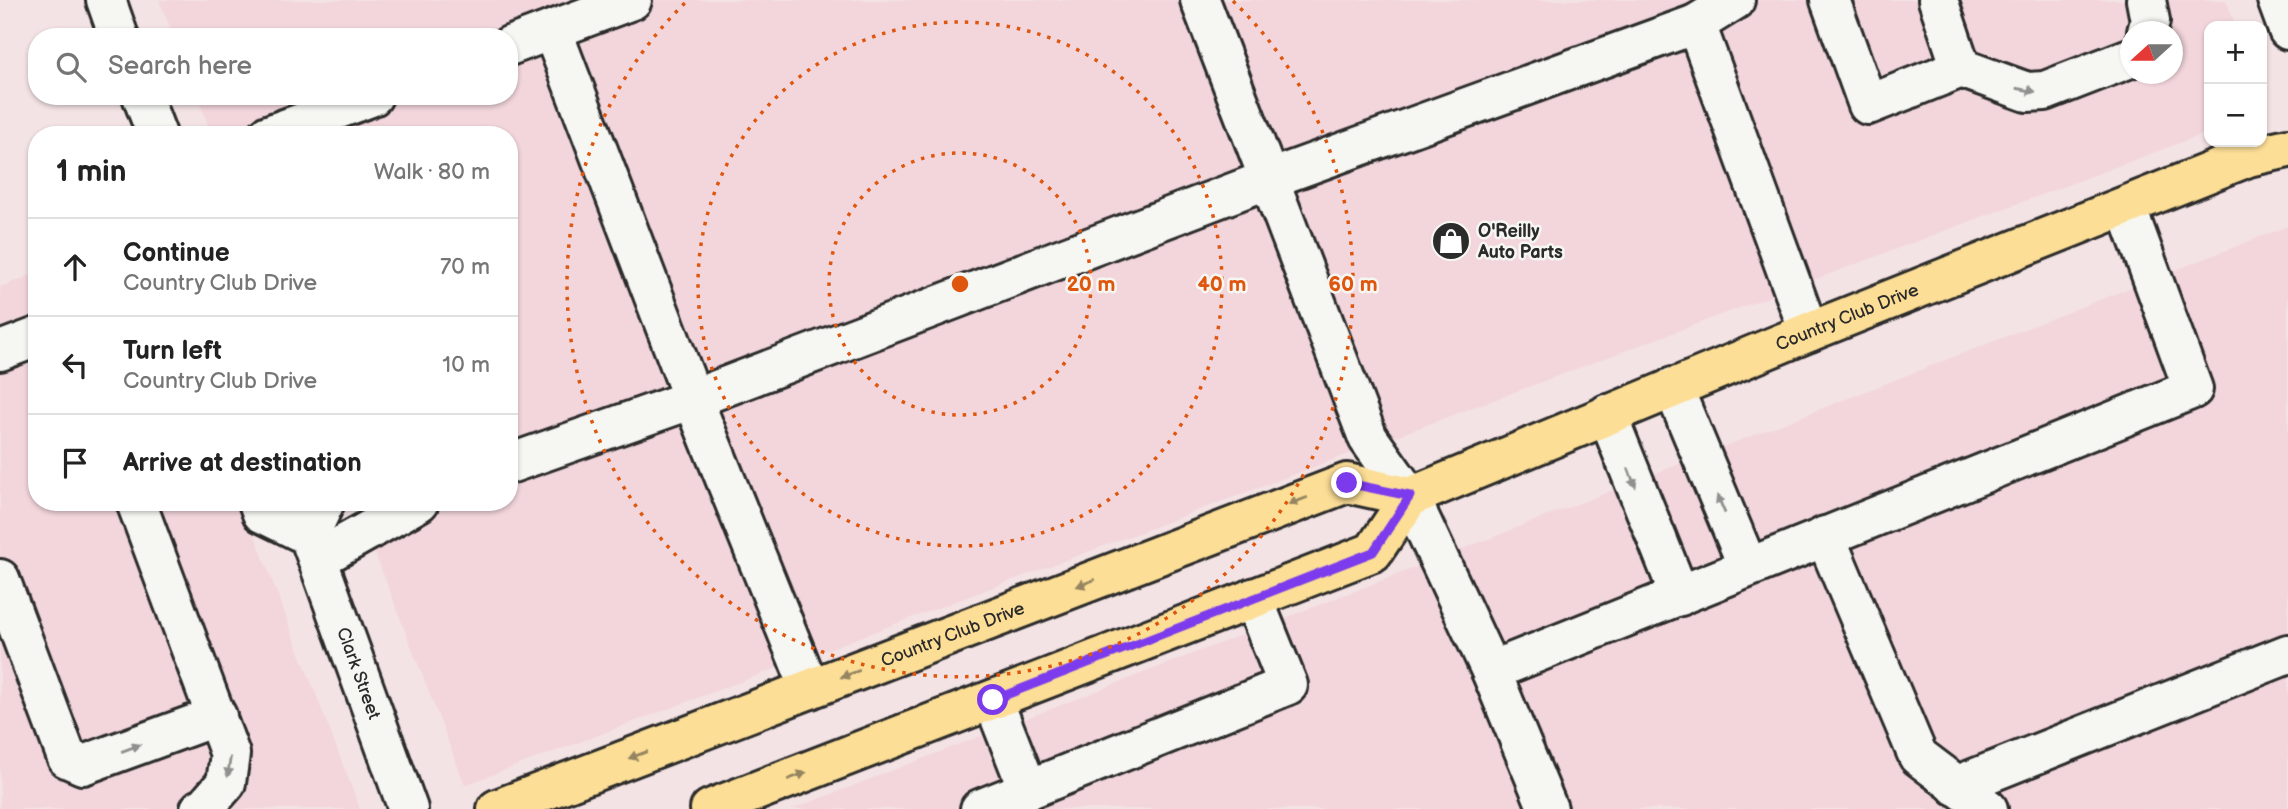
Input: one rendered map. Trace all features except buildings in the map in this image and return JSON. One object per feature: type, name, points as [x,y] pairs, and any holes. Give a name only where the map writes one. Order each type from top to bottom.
[{"type":"main road","name":"Country Club Drive","points":[[497,809],[1347,483],[1410,496],[1809,331],[2248,157],[2288,148]]},
{"type":"main road","points":[[710,809],[1373,552],[1410,496]]},
{"type":"street","points":[[106,0],[117,28]]},
{"type":"street","points":[[518,43],[632,0]]},
{"type":"street","points":[[1200,0],[1368,438],[1410,496],[1491,671],[1548,809]]},
{"type":"street","points":[[518,461],[693,398],[1269,179],[1696,24],[1735,0]]},
{"type":"street","points":[[1830,0],[1868,105],[1961,68],[2027,92],[2045,92],[2120,62]]},
{"type":"street","points":[[1938,0],[1961,68]]},
{"type":"street","points":[[2146,0],[2150,21]]},
{"type":"street","points":[[2277,0],[2288,30]]},
{"type":"street","points":[[1696,24],[1809,331]]},
{"type":"street","points":[[552,30],[693,398],[810,690]]},
{"type":"street","points":[[145,105],[154,126]]},
{"type":"street","points":[[317,126],[356,105]]},
{"type":"street","points":[[1491,671],[2193,389],[2126,206]]},
{"type":"street","points":[[0,351],[28,340]]},
{"type":"street","points":[[1673,387],[1748,567]]},
{"type":"street","points":[[1607,414],[1680,596]]},
{"type":"street","points":[[139,511],[230,754],[226,783],[205,807],[200,809]]},
{"type":"street","points":[[261,511],[314,548]]},
{"type":"street","points":[[314,548],[324,511]]},
{"type":"street","points":[[314,548],[398,511]]},
{"type":"street","points":[[1825,536],[1918,756],[1988,809]]},
{"type":"street","name":"Clark Street","points":[[314,548],[408,809]]},
{"type":"street","points":[[0,579],[67,758],[83,765],[217,716]]},
{"type":"street","points":[[981,809],[1288,685],[1253,598]]},
{"type":"street","points":[[1956,786],[2288,654]]},
{"type":"street","points":[[993,700],[1028,789]]},
{"type":"shaded area","points":[[159,0],[2226,0],[2234,21],[2204,21],[2204,134],[465,785],[358,511],[518,511],[518,126],[209,126],[200,105],[518,105],[518,28],[170,28]]},
{"type":"shaded area","points":[[2288,226],[2288,809],[793,809],[1401,573]]},
{"type":"shaded area","points":[[28,276],[28,511],[245,511],[360,809],[0,809],[0,287]]},
{"type":"place","name":"O'Reilly Auto Parts","points":[[1451,241]]},
{"type":"route","points":[[993,700],[1373,552],[1410,496],[1347,483]]}]
